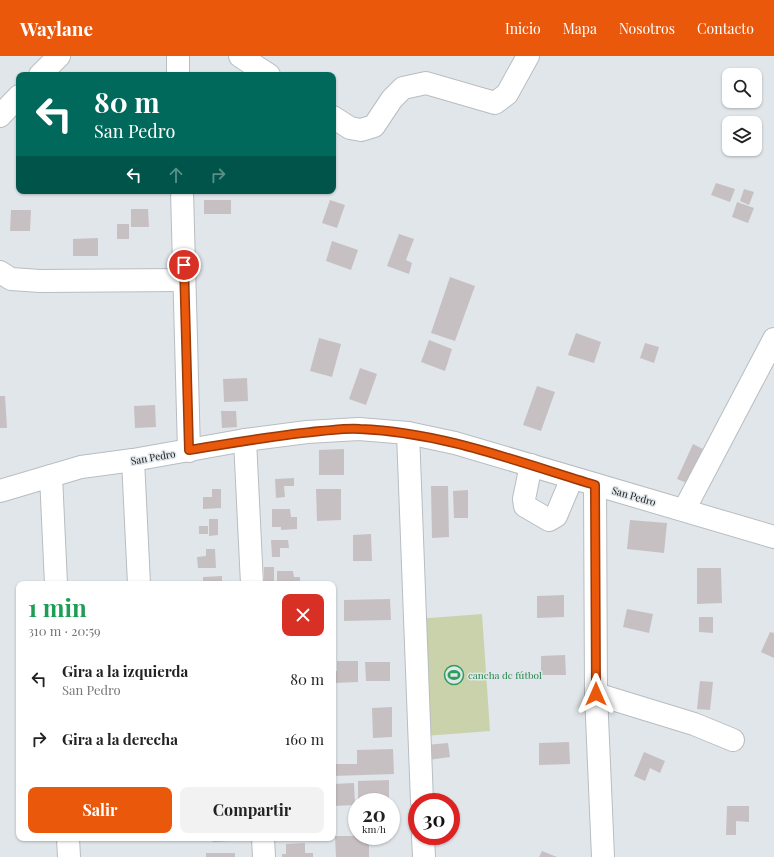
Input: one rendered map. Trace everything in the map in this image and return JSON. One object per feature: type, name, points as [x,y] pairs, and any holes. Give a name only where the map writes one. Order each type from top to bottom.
[{"type":"street","points":[[43,72],[59,56]]},
{"type":"street","points":[[178,56],[178,72]]},
{"type":"street","points":[[240,56],[264,72]]},
{"type":"street","points":[[336,119],[350,128],[362,130],[374,126],[392,99],[403,88],[426,84],[495,102],[507,94],[528,56]]},
{"type":"street","points":[[0,116],[16,99]]},
{"type":"street","points":[[182,194],[189,450]]},
{"type":"street","points":[[0,272],[11,279],[40,281],[184,280]]},
{"type":"street","points":[[684,510],[774,339]]},
{"type":"street","name":"San Pedro","points":[[0,491],[81,467],[133,460],[245,440],[307,432],[359,429],[408,434],[455,443],[774,537]]},
{"type":"street","points":[[408,434],[422,793]]},
{"type":"street","points":[[245,440],[252,581]]},
{"type":"street","points":[[133,460],[139,581]]},
{"type":"street","points":[[531,465],[524,499],[525,506],[549,520],[556,516],[572,478]]},
{"type":"street","points":[[51,476],[56,581]]},
{"type":"street","points":[[595,485],[596,694],[603,857]]},
{"type":"street","points":[[596,694],[694,724],[733,740]]},
{"type":"street","points":[[68,841],[68,857]]},
{"type":"street","points":[[263,841],[264,857]]},
{"type":"street","points":[[423,845],[424,857]]},
{"type":"green space","name":"cancha de fútbol","points":[[482,614],[490,731],[425,736],[417,619]]},
{"type":"building","points":[[716,183],[735,189],[730,202],[711,195]]},
{"type":"building","points":[[744,189],[754,192],[749,205],[740,201]]},
{"type":"building","points":[[204,200],[231,200],[231,214],[204,214]]},
{"type":"building","points":[[330,200],[345,205],[337,228],[322,223]]},
{"type":"building","points":[[737,202],[754,208],[748,223],[732,217]]},
{"type":"building","points":[[131,209],[148,209],[149,227],[131,227]]},
{"type":"building","points":[[11,210],[31,210],[30,231],[10,231]]},
{"type":"building","points":[[117,224],[129,224],[129,239],[117,239]]},
{"type":"building","points":[[399,234],[414,239],[406,260],[412,263],[409,274],[387,266]]},
{"type":"building","points":[[98,238],[98,256],[73,256],[73,239]]},
{"type":"building","points":[[332,241],[358,250],[351,270],[326,261]]},
{"type":"building","points":[[450,277],[475,286],[455,341],[431,333]]},
{"type":"building","points":[[576,333],[601,342],[594,363],[568,355]]},
{"type":"building","points":[[319,338],[341,344],[332,377],[310,371]]},
{"type":"building","points":[[429,340],[452,349],[445,371],[421,362]]},
{"type":"building","points":[[645,343],[659,347],[654,363],[640,358]]},
{"type":"building","points":[[360,368],[377,374],[366,405],[349,399]]},
{"type":"building","points":[[247,378],[248,401],[224,402],[223,379]]},
{"type":"building","points":[[537,386],[555,392],[541,431],[523,425]]},
{"type":"building","points":[[0,396],[5,396],[7,428],[0,428]]},
{"type":"building","points":[[155,405],[156,427],[135,428],[134,406]]},
{"type":"building","points":[[221,411],[236,411],[237,427],[222,428]]},
{"type":"building","points":[[693,444],[703,449],[687,483],[677,479]]},
{"type":"building","points":[[344,449],[344,475],[319,475],[319,450]]},
{"type":"building","points":[[294,478],[294,486],[284,486],[285,497],[276,498],[275,479]]},
{"type":"building","points":[[431,486],[448,486],[449,537],[432,538]]},
{"type":"building","points":[[212,489],[221,489],[221,508],[203,509],[203,497],[212,497]]},
{"type":"building","points":[[316,489],[341,489],[341,520],[317,521]]},
{"type":"building","points":[[468,490],[468,518],[454,518],[453,491]]},
{"type":"building","points":[[272,509],[290,509],[291,517],[297,517],[297,529],[281,530],[281,527],[272,527]]},
{"type":"building","points":[[209,519],[218,519],[218,535],[209,536]]},
{"type":"building","points":[[630,520],[667,523],[664,553],[627,549]]},
{"type":"building","points":[[199,526],[208,526],[208,534],[199,534]]},
{"type":"building","points":[[371,534],[372,561],[353,561],[353,535]]},
{"type":"building","points":[[271,540],[288,540],[289,548],[280,548],[280,557],[272,557]]},
{"type":"building","points":[[206,549],[215,549],[216,568],[198,568],[197,557],[206,556]]},
{"type":"building","points":[[264,567],[274,567],[274,581],[264,581]]},
{"type":"building","points":[[697,568],[721,568],[722,603],[697,604]]},
{"type":"building","points":[[277,571],[293,571],[294,577],[300,577],[300,581],[277,581]]},
{"type":"building","points":[[222,576],[222,581],[203,581],[203,577]]},
{"type":"building","points":[[564,595],[564,617],[537,618],[537,596]]},
{"type":"building","points":[[390,599],[391,620],[344,621],[344,600]]},
{"type":"building","points":[[627,609],[653,614],[649,633],[623,627]]},
{"type":"building","points":[[699,617],[713,617],[713,633],[699,632]]},
{"type":"building","points":[[770,632],[774,633],[774,658],[761,652]]},
{"type":"building","points":[[565,655],[566,675],[541,675],[541,656]]},
{"type":"building","points":[[337,661],[358,661],[358,682],[336,683]]},
{"type":"building","points":[[365,662],[390,662],[390,681],[366,681]]},
{"type":"building","points":[[700,681],[713,682],[710,710],[697,709]]},
{"type":"building","points":[[392,707],[392,737],[373,738],[372,708]]},
{"type":"building","points":[[569,742],[570,764],[539,765],[539,743]]},
{"type":"building","points":[[448,743],[450,757],[428,760],[426,745]]},
{"type":"building","points":[[393,749],[394,774],[336,776],[336,764],[357,764],[357,750]]},
{"type":"building","points":[[644,752],[665,761],[660,773],[650,768],[645,781],[634,776]]},
{"type":"building","points":[[389,780],[389,793],[358,793],[358,781]]},
{"type":"building","points":[[354,783],[354,793],[348,793],[348,805],[336,806],[336,784]]},
{"type":"building","points":[[727,806],[749,806],[749,822],[736,821],[736,835],[726,835]]},
{"type":"building","points":[[336,836],[348,836],[348,845],[369,845],[369,857],[336,857]]},
{"type":"building","points":[[305,843],[305,853],[313,853],[313,857],[282,857],[282,854],[286,854],[286,844]]},
{"type":"building","points":[[542,851],[557,857],[539,857]]},
{"type":"building","points":[[206,853],[235,853],[235,857],[206,857]]},
{"type":"place","name":"cancha de fútbol","points":[[454,675]]},
{"type":"route","points":[[184,265],[189,450],[245,440],[307,432],[359,429],[408,434],[455,443],[595,485],[596,694]]}]
